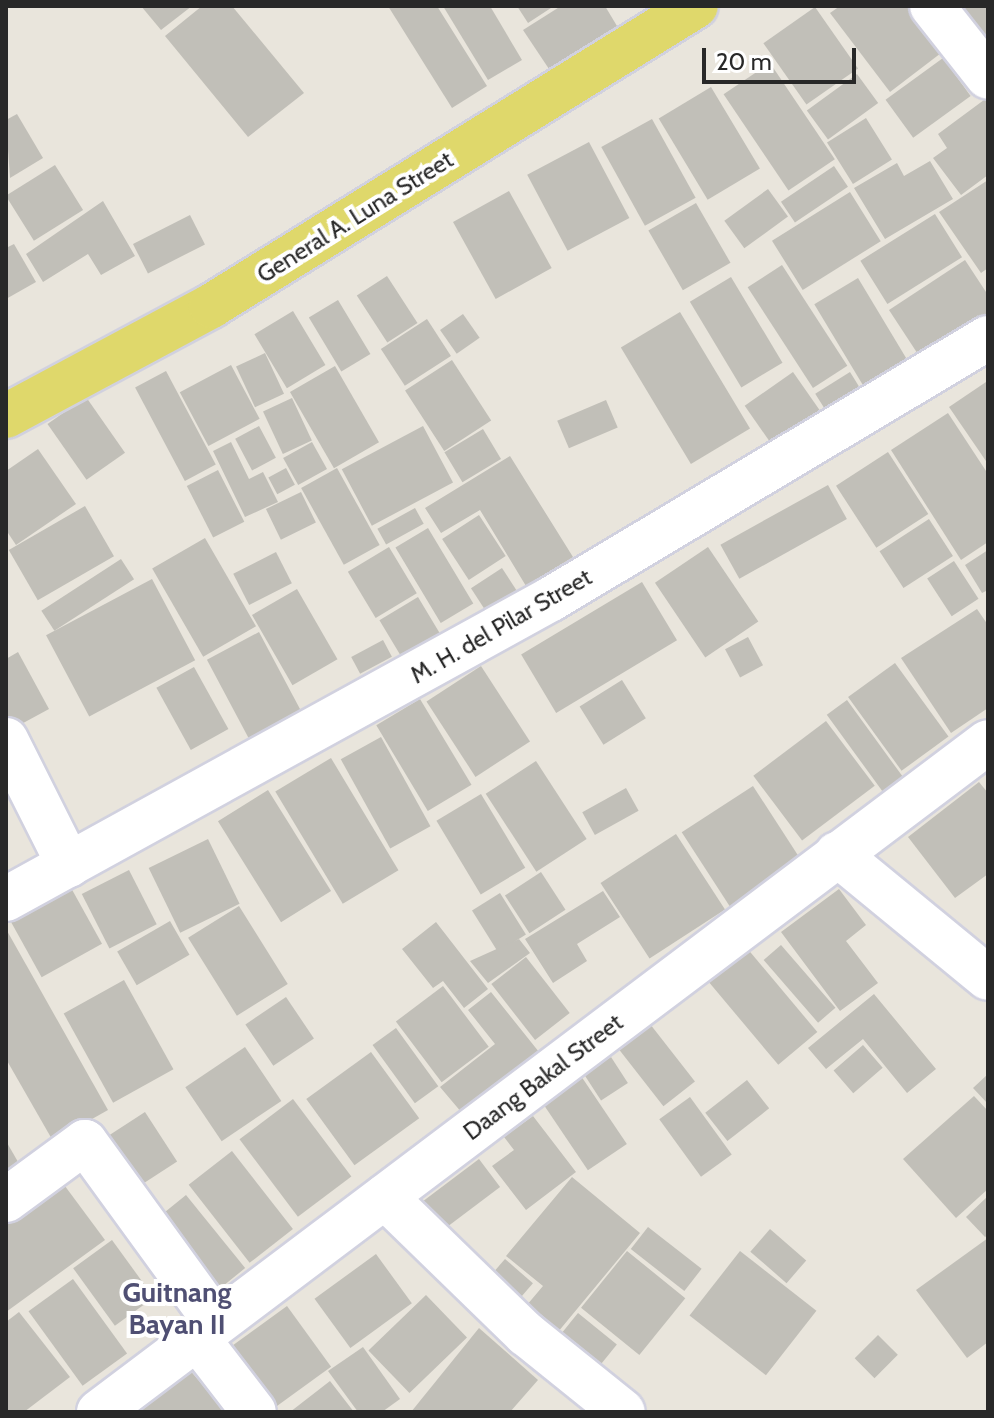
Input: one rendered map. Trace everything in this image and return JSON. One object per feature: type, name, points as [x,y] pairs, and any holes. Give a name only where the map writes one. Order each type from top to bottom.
[{"type":"main road","name":"General A. Luna Street","points":[[6,416],[211,306],[696,6]]},
{"type":"street","points":[[932,6],[988,77]]},
{"type":"street","name":"M. H. del Pilar Street","points":[[6,899],[551,599],[988,338]]},
{"type":"street","points":[[6,740],[69,865]]},
{"type":"street","name":"Daang Bakal Street","points":[[99,1412],[988,742]]},
{"type":"street","points":[[837,854],[988,978]]},
{"type":"street","points":[[6,1200],[85,1142],[206,1330],[254,1412]]},
{"type":"street","points":[[385,1197],[526,1334],[623,1412]]},
{"type":"building","points":[[141,6],[192,6],[161,30]]},
{"type":"building","points":[[202,6],[232,6],[304,93],[248,137],[165,36]]},
{"type":"building","points":[[388,6],[437,6],[487,86],[452,108]]},
{"type":"building","points":[[443,6],[490,6],[522,60],[488,80]]},
{"type":"building","points":[[517,6],[554,6],[528,23]]},
{"type":"building","points":[[561,6],[605,6],[617,26],[549,69],[523,30]]},
{"type":"building","points":[[840,6],[912,6],[945,50],[890,92],[830,13]]},
{"type":"building","points":[[943,6],[988,6],[988,53]]},
{"type":"building","points":[[815,7],[858,68],[806,105],[763,43]]},
{"type":"building","points":[[943,58],[971,96],[913,138],[886,100]]},
{"type":"building","points":[[770,63],[835,159],[788,190],[724,94]]},
{"type":"building","points":[[857,74],[878,103],[828,140],[807,110]]},
{"type":"building","points":[[711,87],[760,168],[708,200],[659,118]]},
{"type":"building","points":[[988,97],[988,175],[961,195],[933,158],[947,148],[938,134]]},
{"type":"building","points":[[17,114],[43,158],[10,178],[6,120]]},
{"type":"building","points":[[866,118],[892,160],[853,184],[827,142]]},
{"type":"building","points":[[652,119],[696,198],[645,226],[601,147]]},
{"type":"building","points":[[589,142],[629,218],[568,251],[527,175]]},
{"type":"building","points":[[930,161],[953,199],[885,239],[854,188],[897,163],[904,176]]},
{"type":"building","points":[[55,165],[83,210],[34,241],[6,196]]},
{"type":"building","points":[[834,166],[848,187],[795,223],[781,202]]},
{"type":"building","points":[[988,180],[988,268],[981,273],[939,212]]},
{"type":"building","points":[[768,189],[788,217],[744,248],[724,221]]},
{"type":"building","points":[[509,191],[552,268],[496,299],[453,222]]},
{"type":"building","points":[[850,192],[881,241],[803,290],[772,241]]},
{"type":"building","points":[[103,201],[135,256],[101,275],[88,254],[43,282],[26,254]]},
{"type":"building","points":[[696,203],[730,263],[683,290],[648,230]]},
{"type":"building","points":[[935,214],[962,257],[887,304],[860,261]]},
{"type":"building","points":[[190,215],[205,244],[148,273],[133,244]]},
{"type":"building","points":[[14,244],[36,282],[6,299],[6,248]]},
{"type":"building","points":[[965,260],[988,295],[988,333],[929,371],[889,310]]},
{"type":"building","points":[[782,265],[847,366],[813,388],[748,287]]},
{"type":"building","points":[[387,276],[417,323],[387,343],[357,296]]},
{"type":"building","points":[[731,277],[783,363],[741,387],[690,302]]},
{"type":"building","points":[[858,278],[914,371],[870,397],[814,304]]},
{"type":"building","points":[[338,300],[370,354],[341,372],[309,318]]},
{"type":"building","points":[[293,311],[325,365],[287,388],[254,334]]},
{"type":"building","points":[[680,312],[750,429],[691,464],[621,348]]},
{"type":"building","points":[[463,314],[480,338],[457,354],[440,330]]},
{"type":"building","points":[[427,319],[451,356],[405,386],[381,349]]},
{"type":"building","points":[[265,353],[284,394],[255,407],[236,367]]},
{"type":"building","points":[[452,360],[491,420],[444,451],[405,390]]},
{"type":"building","points":[[231,365],[260,419],[208,446],[180,392]]},
{"type":"building","points":[[335,366],[379,442],[334,468],[290,392]]},
{"type":"building","points":[[166,371],[216,465],[185,481],[135,387]]},
{"type":"building","points":[[793,372],[827,421],[779,455],[745,406]]},
{"type":"building","points":[[850,372],[867,399],[832,421],[815,394]]},
{"type":"building","points":[[986,382],[988,385],[988,464],[949,407]]},
{"type":"building","points":[[86,397],[125,453],[87,480],[47,424]]},
{"type":"building","points":[[292,398],[312,441],[283,454],[263,412]]},
{"type":"building","points":[[606,400],[618,428],[569,448],[557,421]]},
{"type":"building","points":[[948,413],[988,474],[988,542],[961,560],[891,450]]},
{"type":"building","points":[[259,426],[276,458],[252,470],[235,439]]},
{"type":"building","points":[[423,426],[453,483],[372,526],[342,469]]},
{"type":"building","points":[[483,429],[501,459],[462,482],[444,452]]},
{"type":"building","points":[[231,442],[249,479],[263,472],[278,502],[245,517],[213,451]]},
{"type":"building","points":[[312,442],[327,469],[298,485],[283,458]]},
{"type":"building","points":[[38,449],[76,504],[16,545],[6,530],[6,471]]},
{"type":"building","points":[[888,452],[928,514],[876,548],[836,486]]},
{"type":"building","points":[[510,456],[573,557],[526,586],[480,510],[441,533],[425,508]]},
{"type":"building","points":[[286,468],[295,485],[277,494],[268,477]]},
{"type":"building","points":[[337,468],[380,545],[344,565],[301,488]]},
{"type":"building","points":[[218,470],[244,522],[213,538],[187,486]]},
{"type":"building","points":[[828,485],[847,519],[739,579],[720,545]]},
{"type":"building","points":[[301,492],[316,523],[281,540],[266,509]]},
{"type":"building","points":[[85,506],[114,556],[38,600],[9,550]]},
{"type":"building","points":[[415,508],[424,524],[386,545],[377,529]]},
{"type":"building","points":[[479,515],[506,556],[469,580],[442,539]]},
{"type":"building","points":[[929,519],[953,556],[903,588],[880,551]]},
{"type":"building","points":[[428,528],[473,603],[441,623],[395,548]]},
{"type":"building","points":[[205,538],[256,626],[203,657],[152,568]]},
{"type":"building","points":[[389,547],[417,593],[376,618],[348,572]]},
{"type":"building","points":[[708,547],[758,622],[705,657],[655,583]]},
{"type":"building","points":[[988,550],[988,590],[982,593],[965,565]]},
{"type":"building","points":[[276,552],[292,583],[249,605],[233,574]]},
{"type":"building","points":[[121,559],[134,579],[54,631],[41,611]]},
{"type":"building","points":[[954,561],[979,599],[952,616],[927,578]]},
{"type":"building","points":[[502,568],[524,602],[493,622],[471,588]]},
{"type":"building","points":[[152,579],[195,660],[89,717],[46,635]]},
{"type":"building","points":[[642,582],[677,640],[556,713],[521,655]]},
{"type":"building","points":[[297,589],[338,659],[292,685],[252,615]]},
{"type":"building","points":[[418,597],[440,633],[401,656],[379,620]]},
{"type":"building","points":[[977,609],[988,625],[988,708],[951,733],[901,658]]},
{"type":"building","points":[[259,632],[301,711],[249,738],[207,660]]},
{"type":"building","points":[[748,637],[763,665],[740,677],[725,649]]},
{"type":"building","points":[[383,640],[392,657],[360,674],[351,657]]},
{"type":"building","points":[[18,652],[49,709],[14,728],[6,713],[6,659]]},
{"type":"building","points":[[895,663],[948,737],[902,771],[848,697]]},
{"type":"building","points":[[481,666],[530,741],[476,777],[426,701]]},
{"type":"building","points":[[194,667],[228,729],[191,750],[156,688]]},
{"type":"building","points":[[622,680],[646,718],[603,745],[580,706]]},
{"type":"building","points":[[420,699],[472,785],[428,811],[376,725]]},
{"type":"building","points":[[847,700],[903,777],[883,792],[827,715]]},
{"type":"building","points":[[826,721],[875,786],[802,840],[753,776]]},
{"type":"building","points":[[381,737],[430,826],[390,849],[341,759]]},
{"type":"building","points":[[331,758],[398,870],[343,904],[275,791]]},
{"type":"building","points":[[536,761],[587,839],[536,872],[486,794]]},
{"type":"building","points":[[979,782],[988,793],[988,874],[955,898],[908,837]]},
{"type":"building","points":[[753,786],[803,863],[732,909],[682,832]]},
{"type":"building","points":[[626,788],[639,811],[595,835],[582,812]]},
{"type":"building","points":[[268,790],[331,891],[281,922],[218,821]]},
{"type":"building","points":[[481,794],[525,868],[481,894],[436,821]]},
{"type":"building","points":[[676,834],[725,909],[650,958],[601,883]]},
{"type":"building","points":[[208,839],[240,904],[180,933],[149,868]]},
{"type":"building","points":[[129,870],[157,924],[109,948],[82,894]]},
{"type":"building","points":[[541,872],[566,910],[529,933],[505,895]]},
{"type":"building","points":[[70,886],[102,944],[42,977],[10,919]]},
{"type":"building","points":[[839,889],[866,925],[846,941],[878,983],[840,1011],[781,932]]},
{"type":"building","points":[[603,891],[620,917],[577,944],[587,961],[553,983],[525,939]]},
{"type":"building","points":[[500,893],[526,935],[498,952],[472,910]]},
{"type":"building","points":[[239,906],[288,984],[237,1016],[188,938]]},
{"type":"building","points":[[170,921],[190,955],[137,985],[117,952]]},
{"type":"building","points":[[436,922],[488,989],[464,1008],[443,981],[433,988],[402,949]]},
{"type":"building","points":[[6,929],[108,1110],[53,1141],[6,1059]]},
{"type":"building","points":[[519,939],[530,953],[488,983],[470,961]]},
{"type":"building","points":[[781,945],[835,1008],[818,1023],[764,960]]},
{"type":"building","points":[[746,947],[817,1032],[778,1065],[707,980]]},
{"type":"building","points":[[526,957],[570,1013],[535,1040],[491,984]]},
{"type":"building","points":[[124,980],[173,1069],[113,1103],[64,1013]]},
{"type":"building","points":[[443,986],[489,1047],[442,1082],[396,1022]]},
{"type":"building","points":[[491,992],[539,1052],[462,1113],[440,1087],[495,1044],[468,1010]]},
{"type":"building","points":[[874,994],[936,1069],[907,1093],[863,1039],[826,1069],[808,1048]]},
{"type":"building","points":[[286,997],[314,1038],[273,1066],[245,1024]]},
{"type":"building","points":[[650,1024],[695,1082],[663,1106],[618,1049]]},
{"type":"building","points":[[396,1028],[438,1086],[415,1103],[373,1045]]},
{"type":"building","points":[[863,1045],[883,1068],[853,1093],[834,1071]]},
{"type":"building","points":[[245,1047],[281,1101],[222,1141],[185,1087]]},
{"type":"building","points":[[371,1052],[419,1118],[354,1165],[306,1099]]},
{"type":"building","points":[[611,1057],[628,1083],[601,1100],[584,1074]]},
{"type":"building","points":[[988,1074],[988,1104],[973,1088]]},
{"type":"building","points":[[581,1076],[627,1144],[588,1170],[542,1102]]},
{"type":"building","points":[[747,1080],[769,1108],[727,1141],[705,1113]]},
{"type":"building","points":[[974,1096],[988,1111],[988,1189],[956,1218],[903,1159]]},
{"type":"building","points":[[690,1097],[732,1154],[701,1177],[659,1119]]},
{"type":"building","points":[[293,1099],[351,1176],[298,1217],[239,1139]]},
{"type":"building","points":[[145,1112],[177,1161],[130,1192],[98,1142]]},
{"type":"building","points":[[533,1116],[576,1172],[526,1210],[492,1166],[514,1150],[504,1137]]},
{"type":"building","points":[[6,1141],[29,1181],[6,1193]]},
{"type":"building","points":[[232,1151],[293,1229],[250,1263],[189,1185]]},
{"type":"building","points":[[479,1159],[500,1187],[435,1236],[414,1208]]},
{"type":"building","points":[[572,1177],[640,1233],[553,1338],[521,1312],[543,1286],[506,1256]]},
{"type":"building","points":[[59,1178],[105,1240],[6,1312],[6,1217]]},
{"type":"building","points":[[186,1195],[245,1268],[208,1298],[149,1225]]},
{"type":"building","points":[[988,1196],[988,1235],[985,1237],[966,1217]]},
{"type":"building","points":[[648,1227],[702,1269],[684,1291],[631,1249]]},
{"type":"building","points":[[770,1229],[806,1260],[787,1283],[750,1252]]},
{"type":"building","points":[[988,1238],[988,1342],[967,1358],[916,1290]]},
{"type":"building","points":[[112,1240],[154,1297],[115,1326],[73,1268]]},
{"type":"building","points":[[627,1251],[685,1298],[639,1355],[581,1308]]},
{"type":"building","points":[[740,1251],[816,1311],[766,1375],[690,1316]]},
{"type":"building","points":[[376,1254],[412,1303],[350,1348],[315,1299]]},
{"type":"building","points":[[505,1259],[533,1283],[517,1302],[489,1278]]},
{"type":"building","points":[[73,1279],[127,1353],[83,1386],[29,1311]]},
{"type":"building","points":[[426,1295],[467,1337],[409,1393],[368,1351]]},
{"type":"building","points":[[287,1306],[331,1367],[275,1407],[231,1347]]},
{"type":"building","points":[[19,1312],[70,1377],[24,1412],[6,1412],[6,1322]]},
{"type":"building","points":[[578,1313],[617,1344],[600,1365],[561,1334]]},
{"type":"building","points":[[479,1328],[538,1380],[510,1412],[411,1412]]},
{"type":"building","points":[[878,1335],[898,1355],[874,1378],[855,1358]]},
{"type":"building","points":[[363,1347],[400,1399],[382,1412],[358,1412],[328,1371]]},
{"type":"building","points":[[188,1368],[226,1412],[135,1412]]},
{"type":"building","points":[[330,1381],[354,1412],[290,1412]]},
{"type":"district","name":"Guitnang Bayan II","points":[[177,1308]]}]
